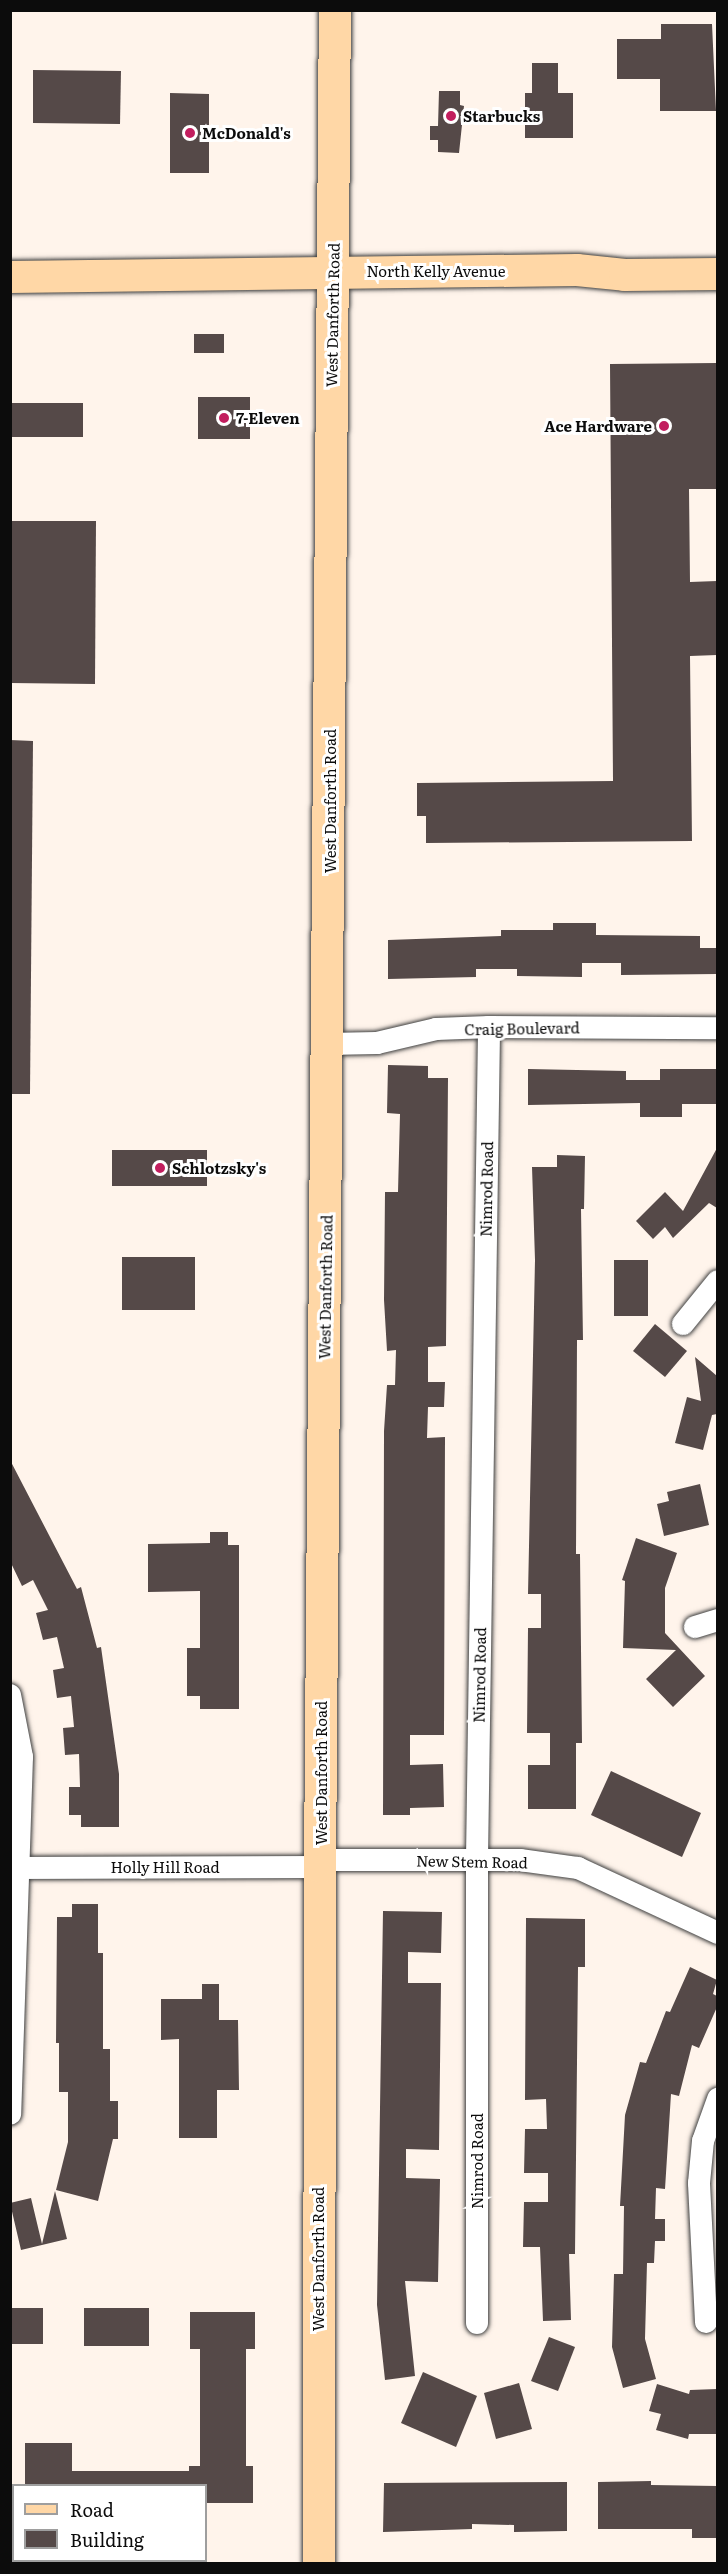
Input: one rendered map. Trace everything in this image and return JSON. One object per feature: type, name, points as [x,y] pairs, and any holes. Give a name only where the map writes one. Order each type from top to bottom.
[{"type":"main road","name":"West Danforth Road","points":[[318,2564],[320,1863],[335,10]]},
{"type":"main road","name":"North Kelly Avenue","points":[[10,277],[577,270],[625,275],[717,274]]},
{"type":"street","name":"Craig Boulevard","points":[[327,1044],[377,1043],[436,1029],[489,1027],[717,1028]]},
{"type":"street","name":"Nimrod Road","points":[[477,2323],[477,1859],[489,1027]]},
{"type":"street","points":[[683,1324],[717,1281]]},
{"type":"street","points":[[694,1627],[717,1620]]},
{"type":"street","points":[[10,1695],[22,1757],[15,1868],[10,2114]]},
{"type":"street","name":"New Stem Road","points":[[320,1863],[477,1859],[520,1860],[578,1868],[717,1933]]},
{"type":"street","name":"Holly Hill Road","points":[[15,1868],[320,1863]]},
{"type":"street","points":[[706,2322],[699,2183],[703,2141],[717,2099]]},
{"type":"building","points":[[661,24],[712,24],[716,111],[660,111],[660,79],[617,79],[617,39],[661,39]]},
{"type":"building","points":[[532,63],[558,63],[558,93],[573,93],[573,138],[525,138],[525,93],[532,93]]},
{"type":"building","points":[[33,70],[121,71],[120,124],[33,123]]},
{"type":"building","name":"Starbucks","points":[[439,91],[460,91],[460,105],[464,106],[459,153],[438,152],[438,140],[430,140],[430,126],[438,126]]},
{"type":"building","name":"McDonald's","points":[[170,93],[209,94],[209,173],[170,173]]},
{"type":"building","points":[[194,334],[224,334],[224,353],[194,353]]},
{"type":"building","points":[[717,363],[717,489],[689,489],[690,582],[717,581],[717,655],[690,656],[692,841],[426,843],[426,816],[417,816],[417,783],[613,781],[610,364]]},
{"type":"building","name":"7-Eleven","points":[[198,397],[250,397],[250,439],[198,439]]},
{"type":"building","points":[[10,403],[83,403],[83,437],[10,437]]},
{"type":"building","points":[[10,521],[96,521],[95,684],[10,683]]},
{"type":"building","points":[[10,740],[33,741],[30,1094],[10,1094]]},
{"type":"building","points":[[553,923],[596,923],[596,935],[700,936],[700,948],[717,948],[717,974],[621,975],[621,963],[582,963],[582,977],[517,976],[517,969],[476,969],[476,977],[388,979],[388,940],[501,936],[501,930],[553,930]]},
{"type":"building","points":[[388,1065],[428,1066],[428,1078],[448,1078],[446,1346],[428,1347],[428,1382],[445,1382],[444,1407],[428,1407],[427,1438],[445,1437],[444,1735],[410,1735],[410,1765],[443,1764],[444,1807],[410,1808],[410,1815],[383,1815],[384,1431],[387,1385],[395,1385],[396,1350],[387,1351],[384,1300],[385,1192],[398,1192],[400,1114],[387,1113]]},
{"type":"building","points":[[528,1069],[626,1071],[626,1080],[660,1080],[660,1069],[717,1069],[717,1104],[682,1104],[682,1117],[640,1117],[640,1103],[528,1105]]},
{"type":"building","points":[[717,1148],[717,1208],[709,1203],[673,1238],[665,1227],[653,1239],[636,1221],[665,1192],[683,1211]]},
{"type":"building","name":"Schlotzsky's","points":[[112,1150],[207,1150],[207,1186],[112,1186]]},
{"type":"building","points":[[557,1155],[585,1156],[584,1209],[581,1209],[583,1340],[577,1340],[576,1554],[580,1554],[582,1743],[576,1743],[576,1809],[528,1809],[528,1765],[550,1765],[550,1733],[527,1733],[528,1628],[541,1628],[541,1594],[528,1594],[535,1260],[532,1167],[557,1167]]},
{"type":"building","points":[[122,1257],[195,1257],[195,1310],[122,1310]]},
{"type":"building","points":[[614,1260],[648,1260],[648,1316],[614,1316]]},
{"type":"building","points":[[655,1324],[687,1351],[665,1377],[633,1351]]},
{"type":"building","points":[[695,1357],[717,1376],[717,1414],[712,1415],[703,1450],[675,1443],[687,1397],[701,1401]]},
{"type":"building","points":[[10,1460],[77,1589],[81,1587],[97,1648],[101,1647],[119,1774],[119,1827],[81,1827],[81,1815],[69,1815],[69,1787],[80,1787],[79,1754],[65,1755],[63,1728],[74,1727],[71,1696],[57,1698],[53,1670],[64,1668],[57,1637],[43,1640],[36,1613],[48,1610],[33,1580],[22,1586],[10,1561]]},
{"type":"building","points":[[700,1484],[709,1525],[664,1536],[657,1504],[669,1501],[667,1492]]},
{"type":"building","points":[[210,1532],[228,1532],[228,1545],[239,1545],[239,1709],[200,1709],[200,1696],[187,1696],[187,1648],[200,1648],[200,1591],[148,1592],[148,1544],[210,1543]]},
{"type":"building","points":[[636,1538],[677,1553],[665,1588],[665,1633],[705,1676],[673,1707],[646,1679],[676,1650],[623,1648],[625,1581],[622,1580]]},
{"type":"building","points":[[611,1771],[701,1813],[682,1857],[591,1815]]},
{"type":"building","points":[[72,1904],[98,1904],[98,1953],[103,1953],[103,2049],[110,2049],[110,2101],[118,2101],[118,2139],[113,2139],[98,2201],[56,2190],[68,2142],[68,2092],[59,2092],[59,2043],[56,2043],[57,1917],[72,1917]]},
{"type":"building","points":[[383,1911],[442,1912],[441,1953],[408,1952],[408,1983],[441,1983],[439,2150],[406,2149],[406,2178],[440,2179],[438,2282],[405,2281],[415,2376],[385,2380],[377,2305]]},
{"type":"building","points":[[526,1918],[585,1919],[585,1967],[578,1967],[575,2254],[569,2254],[571,2320],[543,2321],[540,2247],[523,2247],[524,2202],[548,2202],[548,2173],[524,2173],[525,2129],[547,2129],[546,2099],[525,2100]]},
{"type":"building","points":[[690,1967],[717,1980],[713,1994],[717,1996],[717,2007],[699,2048],[692,2045],[679,2096],[671,2094],[665,2189],[656,2188],[655,2219],[665,2219],[665,2241],[655,2241],[654,2263],[647,2263],[645,2339],[656,2379],[623,2388],[612,2347],[614,2274],[623,2274],[624,2206],[620,2206],[625,2115],[640,2062],[646,2063],[666,2011],[670,2012]]},
{"type":"building","points":[[202,1984],[219,1984],[219,2020],[238,2020],[239,2090],[217,2090],[217,2138],[179,2138],[179,2039],[161,2040],[161,1999],[202,1999]]},
{"type":"building","points":[[55,2191],[67,2239],[21,2250],[10,2203],[31,2198],[42,2244]]},
{"type":"building","points":[[10,2308],[43,2308],[43,2344],[10,2344]]},
{"type":"building","points":[[84,2308],[149,2308],[149,2346],[84,2346]]},
{"type":"building","points":[[190,2312],[255,2312],[255,2349],[246,2349],[246,2466],[253,2466],[253,2503],[207,2503],[207,2484],[25,2484],[25,2443],[72,2443],[72,2471],[189,2471],[189,2466],[200,2466],[200,2349],[190,2349]]},
{"type":"building","points":[[549,2337],[575,2347],[558,2391],[531,2381]]},
{"type":"building","points":[[423,2372],[477,2396],[456,2447],[401,2423]]},
{"type":"building","points":[[519,2383],[532,2429],[496,2439],[484,2393]]},
{"type":"building","points":[[657,2384],[689,2394],[690,2390],[717,2389],[717,2434],[689,2434],[688,2439],[656,2430],[661,2414],[649,2411]]},
{"type":"building","points":[[651,2481],[651,2485],[717,2486],[717,2538],[692,2538],[692,2529],[598,2529],[598,2482]]},
{"type":"building","points":[[567,2482],[567,2531],[514,2532],[514,2525],[472,2524],[472,2529],[383,2532],[384,2483]]},
{"type":"place","name":"Starbucks","points":[[451,116]]},
{"type":"place","name":"McDonald's","points":[[190,133]]},
{"type":"place","name":"7-Eleven","points":[[224,418]]},
{"type":"place","name":"Ace Hardware","points":[[664,426]]},
{"type":"place","name":"Schlotzsky's","points":[[160,1168]]}]
